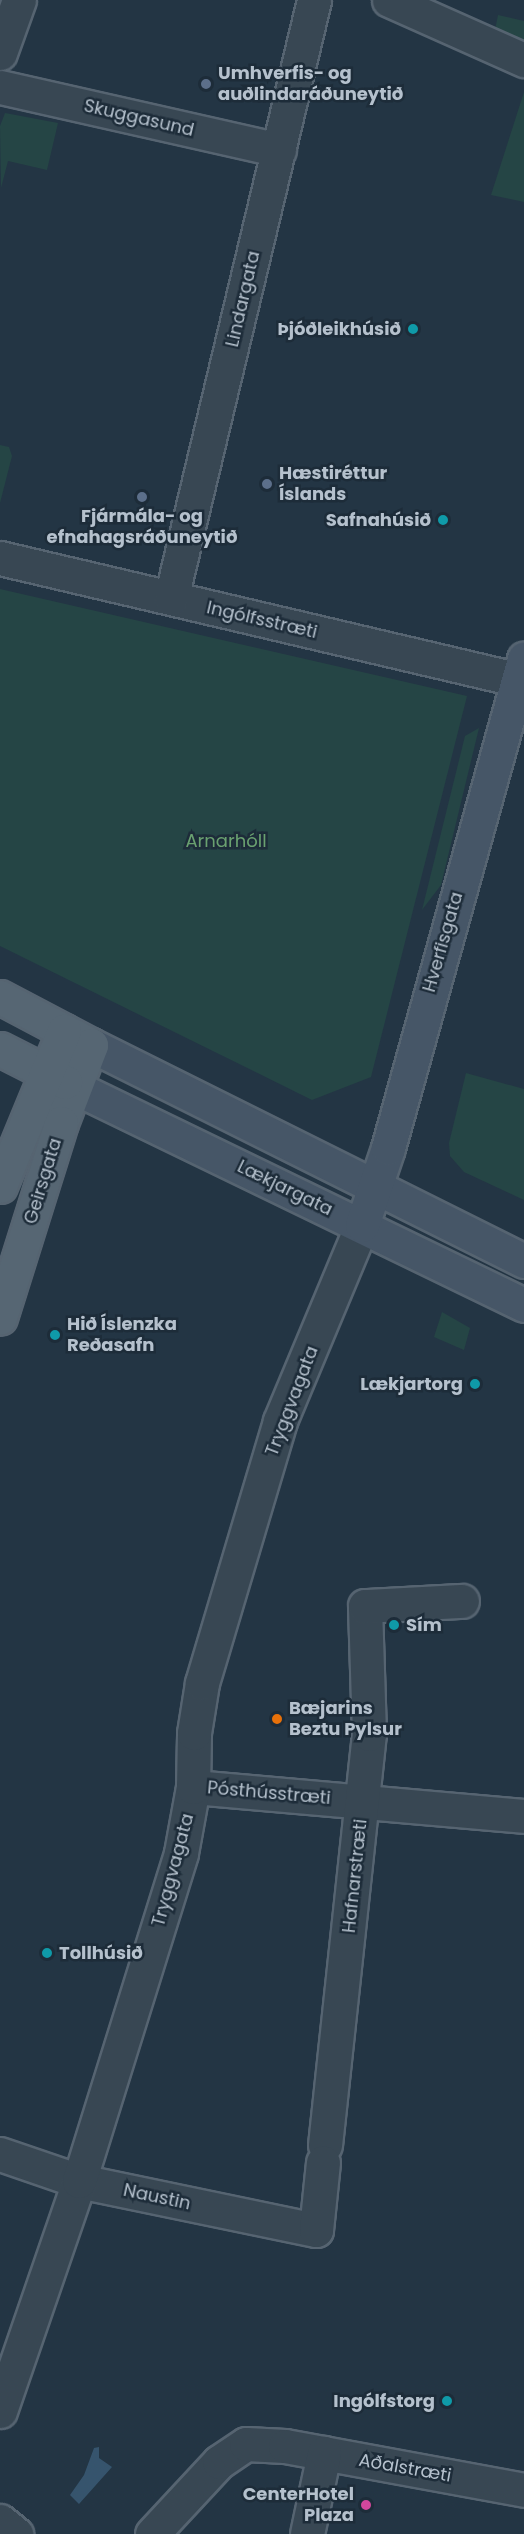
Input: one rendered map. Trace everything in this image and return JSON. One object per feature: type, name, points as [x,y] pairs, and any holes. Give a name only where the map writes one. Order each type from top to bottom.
[{"type":"main road","name":"Hverfisgata","points":[[362,1225],[522,673]]},
{"type":"main road","points":[[0,997],[77,1038],[524,1261]]},
{"type":"main road","name":"Geirsgata","points":[[0,1175],[46,1072],[77,1038]]},
{"type":"main road","name":"Geirsgata","points":[[0,1318],[74,1087],[77,1038]]},
{"type":"main road","name":"Lækjargata","points":[[0,1049],[74,1087],[362,1225],[409,1252],[524,1305]]},
{"type":"street","points":[[0,53],[19,0]]},
{"type":"street","name":"Lindargata","points":[[171,598],[314,0]]},
{"type":"street","points":[[389,0],[524,60]]},
{"type":"street","name":"Skuggasund","points":[[0,87],[279,150]]},
{"type":"street","name":"Ingólfsstræti","points":[[0,558],[171,598],[522,673]]},
{"type":"street","name":"Tryggvagata","points":[[0,2411],[80,2181],[181,1853],[193,1786],[194,1733],[202,1683],[280,1421],[362,1225]]},
{"type":"street","name":"Hafnarstræti","points":[[316,2230],[363,1802],[370,1669],[365,1606],[462,1601]]},
{"type":"street","name":"Pósthússtræti","points":[[193,1786],[524,1816]]},
{"type":"street","name":"Naustin","points":[[0,2154],[80,2181],[316,2230]]},
{"type":"street","name":"Aðalstræti","points":[[152,2534],[232,2452],[260,2443],[524,2490]]},
{"type":"street","points":[[307,2534],[324,2453]]},
{"type":"street","points":[[0,2521],[16,2534]]},
{"type":"green space","points":[[498,15],[524,21],[524,43],[495,30]]},
{"type":"green space","points":[[524,92],[524,202],[491,195]]},
{"type":"green space","points":[[5,113],[58,123],[47,170],[8,161],[1,188],[0,126]]},
{"type":"green space","points":[[0,445],[9,447],[12,456],[0,503]]},
{"type":"green space","name":"Arnarhóll","points":[[0,589],[467,696],[371,1077],[312,1100],[0,946]]},
{"type":"green space","points":[[479,728],[441,885],[422,910],[465,736]]},
{"type":"green space","points":[[466,1073],[524,1089],[524,1200],[464,1172],[450,1156],[449,1143]]},
{"type":"green space","points":[[442,1312],[470,1328],[464,1350],[434,1337]]},
{"type":"water","points":[[99,2447],[99,2458],[112,2467],[79,2504],[70,2495],[84,2475],[94,2448]]},
{"type":"place","name":"Umhverfis- og auðlindaráðuneytið","points":[[206,84]]},
{"type":"place","name":"Þjóðleikhúsið","points":[[413,329]]},
{"type":"place","name":"Hæstiréttur Íslands","points":[[267,484]]},
{"type":"place","name":"Fjármála- og efnahagsráðuneytið","points":[[142,497]]},
{"type":"place","name":"Safnahúsið","points":[[443,520]]},
{"type":"place","name":"Hið Íslenzka Reðasafn","points":[[55,1335]]},
{"type":"place","name":"Lækjartorg","points":[[475,1384]]},
{"type":"place","name":"Sím","points":[[394,1625]]},
{"type":"place","name":"Bæjarins Beztu Pylsur","points":[[277,1719]]},
{"type":"place","name":"Tollhúsið","points":[[47,1953]]},
{"type":"place","name":"Ingólfstorg","points":[[447,2401]]},
{"type":"place","name":"CenterHotel Plaza","points":[[366,2505]]}]
